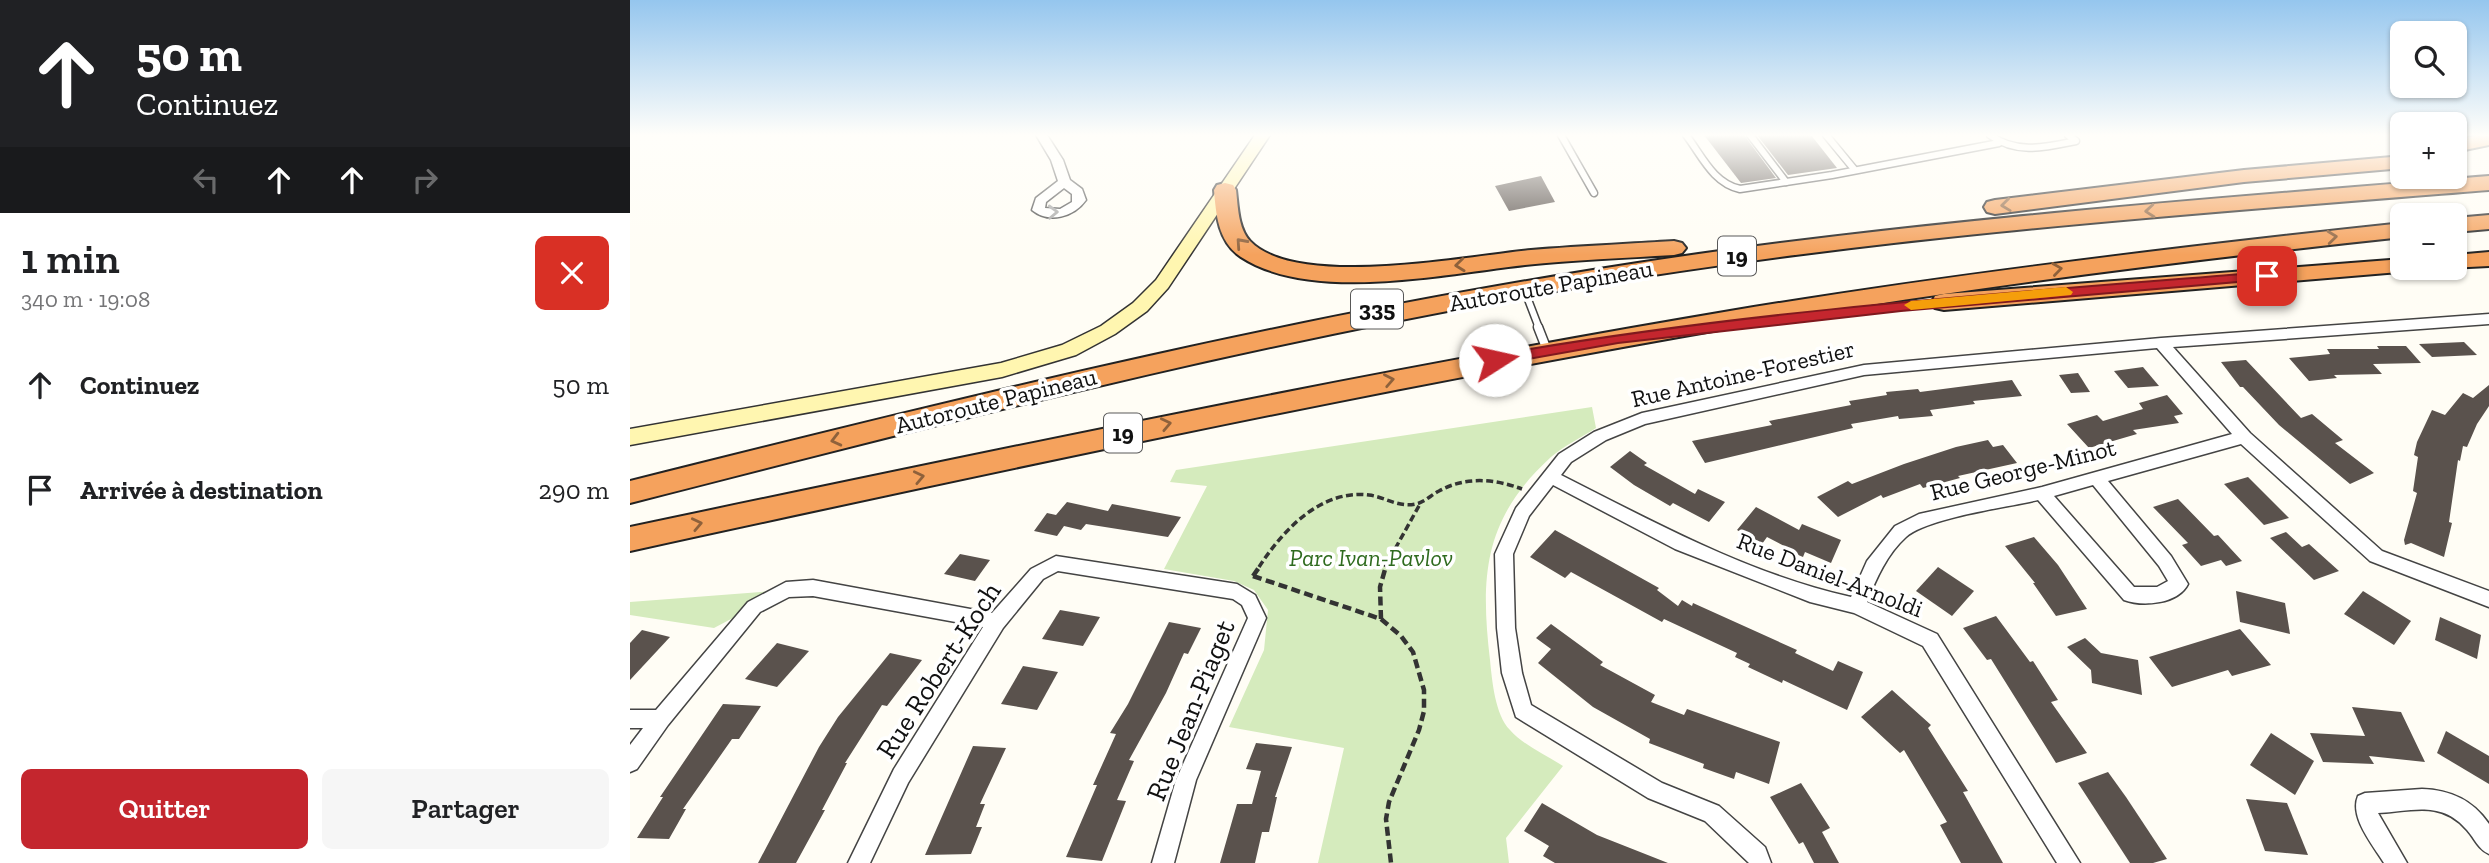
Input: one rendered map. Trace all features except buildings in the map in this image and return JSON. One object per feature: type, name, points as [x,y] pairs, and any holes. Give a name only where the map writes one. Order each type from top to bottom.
[{"type":"highway","points":[[2244,176],[2249,175]]},
{"type":"highway","name":"335","points":[[1260,340],[1494,278],[1674,248],[2252,175]]},
{"type":"highway","name":"Autoroute Papineau","points":[[630,492],[978,404],[1260,340],[1524,289],[1717,259],[1911,234],[2489,183]]},
{"type":"highway","points":[[1225,190],[1230,229],[1241,246],[1275,264],[1311,272],[1381,272],[1674,248]]},
{"type":"highway","points":[[2467,224],[2489,222]]},
{"type":"highway","name":"19","points":[[630,539],[1283,400],[1546,350],[1989,278],[2154,256],[2390,231]]},
{"type":"highway","points":[[2467,263],[2489,262]]},
{"type":"highway","points":[[1618,338],[2003,297],[2390,267]]},
{"type":"street","points":[[1061,175],[1064,183]]},
{"type":"street","points":[[873,392],[1021,356],[1062,341],[1105,319],[1150,280],[1222,175]]},
{"type":"street","points":[[630,437],[1025,365],[1069,350],[1102,334],[1133,312],[1157,289],[1235,175]]},
{"type":"street","name":"Rue Antoine-Forestier","points":[[1760,863],[1757,855],[1712,813],[1655,791],[1522,711],[1512,673],[1506,628],[1504,554],[1522,513],[1565,458],[1600,436],[1642,419],[1864,370],[2161,343],[2489,319]]},
{"type":"street","points":[[2161,343],[2244,437],[2376,556],[2489,599]]},
{"type":"street","name":"Rue George-Minot","points":[[1856,606],[1873,566],[1901,531],[1925,519],[2042,493],[2244,437]]},
{"type":"street","name":"Rue Daniel-Arnoldi","points":[[1551,478],[1681,544],[1816,597],[1856,606],[1930,640],[2069,863]]},
{"type":"street","points":[[2042,493],[2130,595],[2160,595],[2179,583],[2165,561],[2096,478]]},
{"type":"street","name":"Rue Robert-Koch","points":[[859,863],[901,776],[996,622],[1037,574],[1056,563],[1237,592]]},
{"type":"street","points":[[630,762],[660,719],[754,607],[786,590],[813,588],[996,622]]},
{"type":"street","name":"Rue Jean-Piaget","points":[[1163,863],[1186,780],[1257,618],[1249,600],[1237,592]]},
{"type":"street","points":[[630,719],[660,719]]},
{"type":"street","points":[[2396,863],[2367,814],[2365,803],[2442,798],[2462,807],[2477,821],[2489,843]]},
{"type":"lane","points":[[1584,175],[1594,193]]},
{"type":"lane","points":[[1716,175],[1730,187],[1740,189],[1821,175]]},
{"type":"lane","points":[[1781,175],[1786,182]]},
{"type":"lane","points":[[1524,289],[1546,350]]},
{"type":"path","points":[[1400,505],[1420,504],[1454,484],[1482,479],[1509,484],[1536,496]]},
{"type":"path","points":[[1237,592],[1253,576],[1269,552],[1321,504],[1357,494],[1410,508],[1413,516]]},
{"type":"path","points":[[1381,619],[1378,589],[1380,578],[1420,504]]},
{"type":"path","points":[[1253,576],[1381,619],[1401,636],[1413,652],[1420,668],[1424,711],[1419,730],[1389,802],[1386,819],[1391,863]]},
{"type":"green space","name":"Parc Ivan-Pavlov","points":[[1592,407],[1596,428],[1551,457],[1512,503],[1500,526],[1487,574],[1487,629],[1493,687],[1501,716],[1515,735],[1563,766],[1506,838],[1509,863],[1318,863],[1344,748],[1229,727],[1264,650],[1268,610],[1254,590],[1234,581],[1164,569],[1207,486],[1170,482],[1176,470]]},
{"type":"green space","points":[[786,590],[714,628],[630,615],[630,602]]},
{"type":"slow traffic","points":[[1911,305],[2066,292]]},
{"type":"route","points":[[1495,360],[1618,338],[1901,306],[2267,276]]}]
